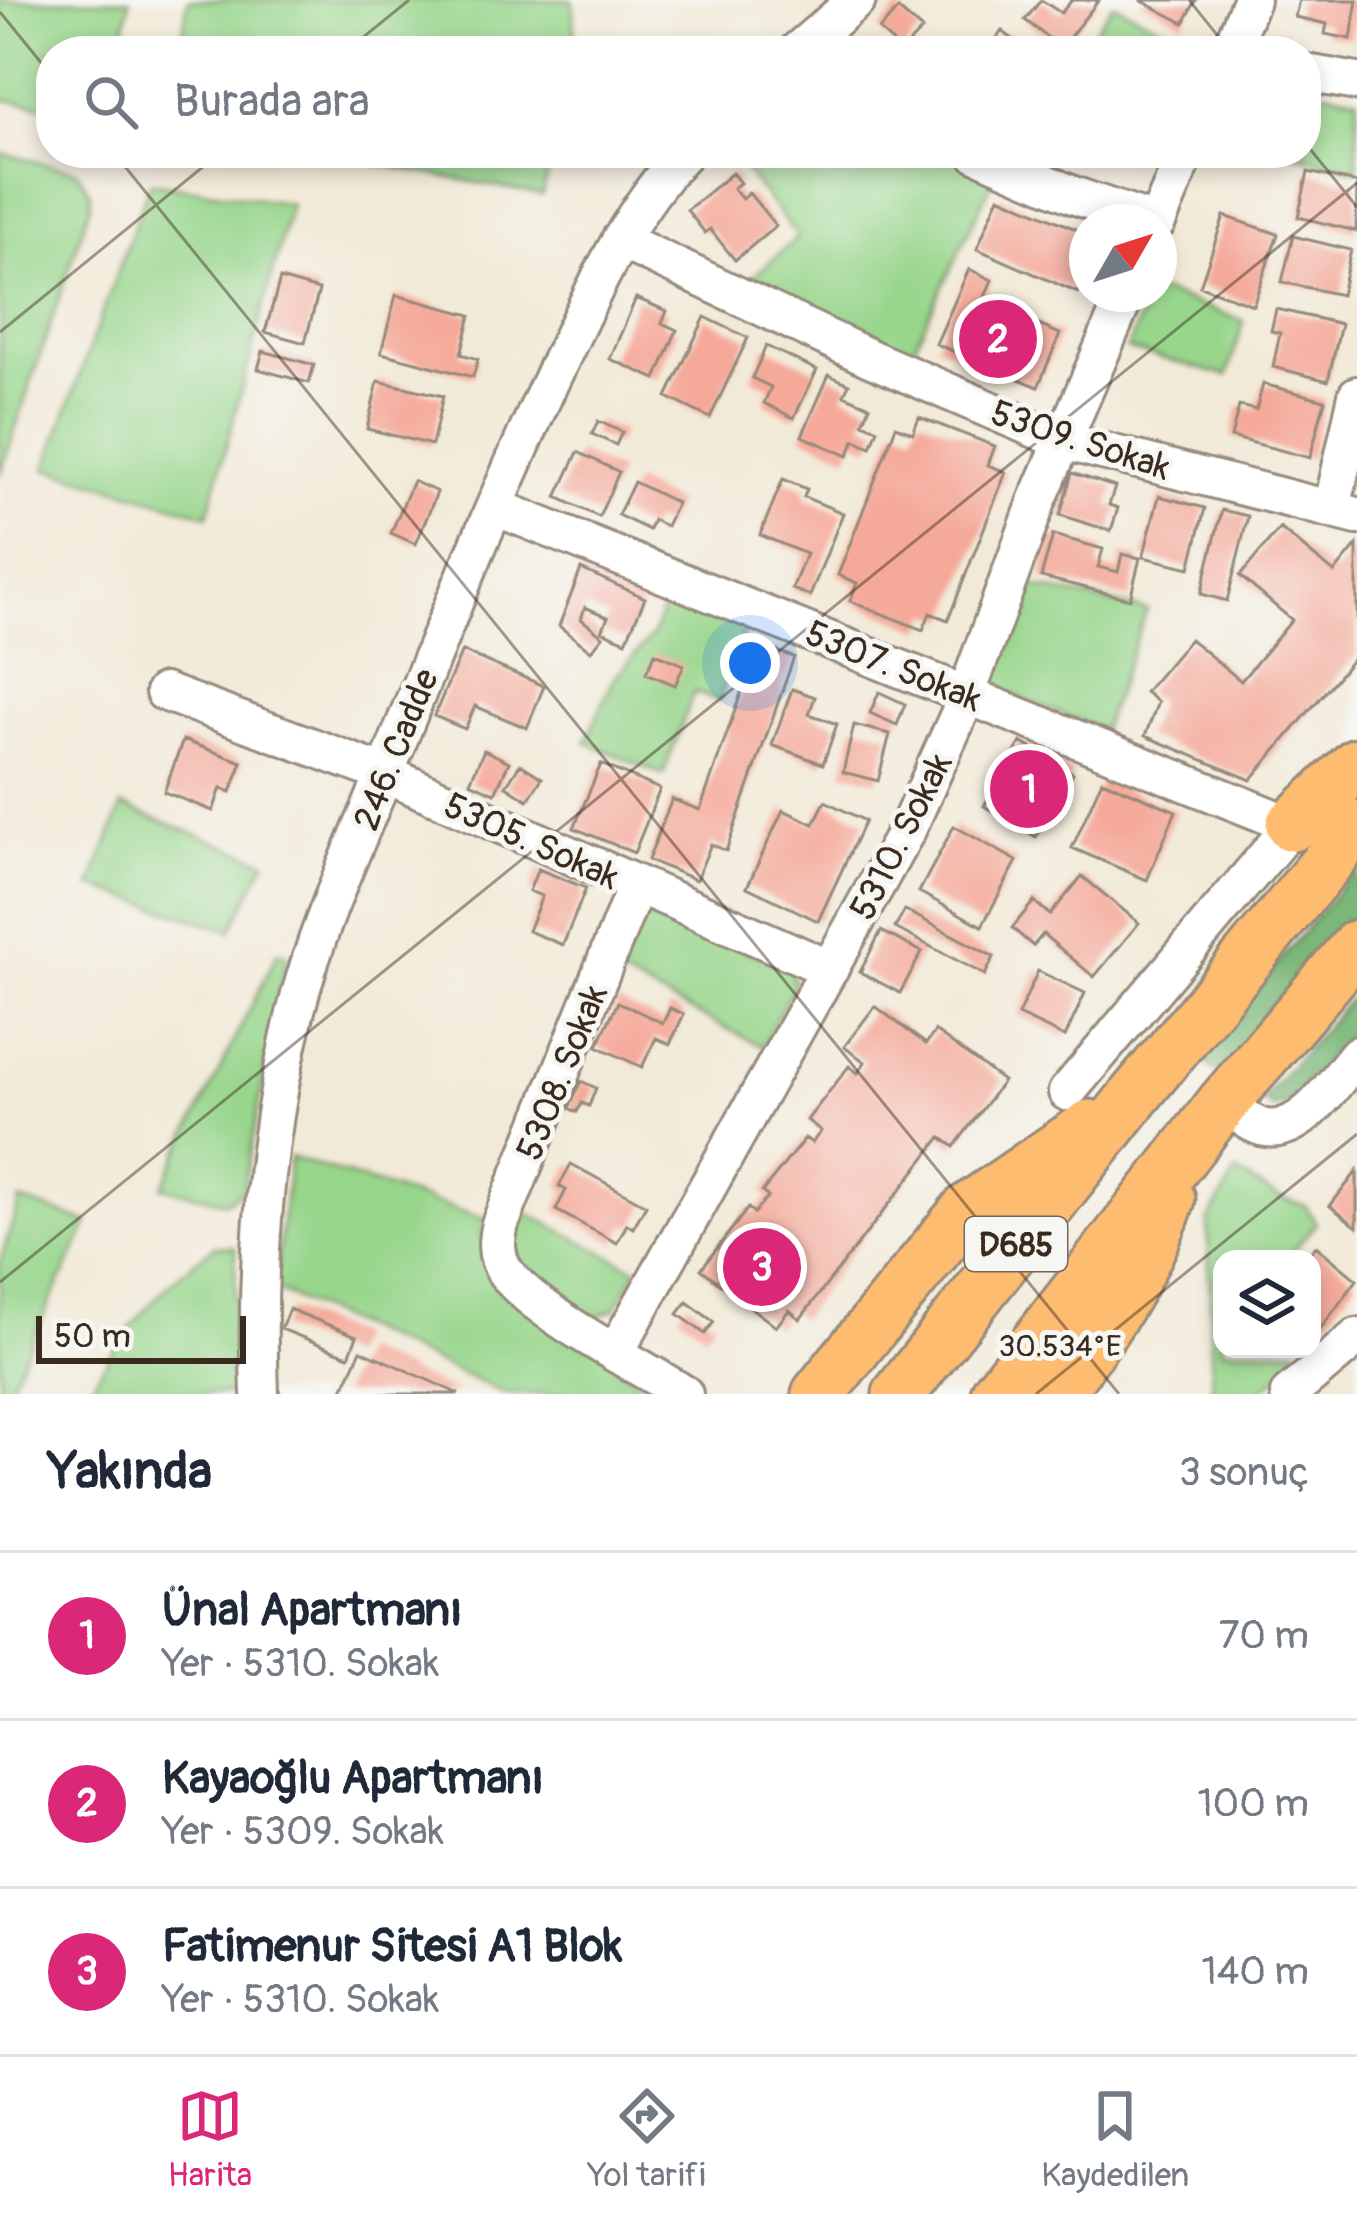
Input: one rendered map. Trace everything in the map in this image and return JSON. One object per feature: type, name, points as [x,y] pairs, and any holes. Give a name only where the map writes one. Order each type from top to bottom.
[{"type":"highway","points":[[1292,825],[1357,764]]},
{"type":"highway","name":"D685","points":[[899,1394],[1135,1095],[1357,826]]},
{"type":"highway","name":"D685","points":[[997,1394],[1224,1102],[1357,946]]},
{"type":"highway","points":[[818,1394],[968,1210],[1135,1095]]},
{"type":"highway","points":[[1055,1394],[1133,1283],[1158,1234],[1184,1153]]},
{"type":"street","points":[[823,36],[856,0]]},
{"type":"street","points":[[1236,36],[1252,0]]},
{"type":"street","points":[[1321,76],[1357,82]]},
{"type":"street","name":"246. Cadde","points":[[260,1394],[259,1251],[295,1013],[321,935],[495,507],[595,287],[620,240],[672,168]]},
{"type":"street","points":[[1015,168],[1108,204]]},
{"type":"street","points":[[1162,204],[1179,168]]},
{"type":"street","name":"5309. Sokak","points":[[620,240],[928,385],[1063,441],[1344,513]]},
{"type":"street","name":"5310. Sokak","points":[[616,1351],[908,828],[967,693],[1019,547],[1118,312]]},
{"type":"street","points":[[1344,513],[1357,395]]},
{"type":"street","name":"5307. Sokak","points":[[495,507],[1292,825]]},
{"type":"street","name":"5305. Sokak","points":[[164,692],[385,774],[830,970]]},
{"type":"street","points":[[1067,1092],[1357,748]]},
{"type":"street","name":"5308. Sokak","points":[[616,1351],[513,1280],[499,1260],[500,1224],[636,886]]},
{"type":"street","points":[[1224,1102],[1260,1126],[1284,1126],[1311,1108],[1357,1055]]},
{"type":"street","points":[[1289,1394],[1357,1337]]},
{"type":"street","points":[[616,1351],[684,1394]]},
{"type":"green space","points":[[0,0],[130,0],[123,36],[36,36],[36,105],[0,99]]},
{"type":"green space","points":[[188,0],[573,0],[574,36],[182,36]]},
{"type":"green space","points":[[1113,4],[1181,36],[1091,36]]},
{"type":"green space","points":[[1321,91],[1357,97],[1357,170],[1321,161]]},
{"type":"green space","points":[[0,153],[36,161],[36,168],[77,171],[90,192],[90,206],[0,475]]},
{"type":"green space","points":[[397,168],[549,168],[542,195]]},
{"type":"green space","points":[[743,168],[979,168],[995,176],[908,359],[747,282],[798,237]]},
{"type":"green space","points":[[150,182],[291,204],[208,515],[46,468]]},
{"type":"green space","points":[[1177,297],[1244,321],[1227,376],[1127,349],[1142,312],[1177,312]]},
{"type":"green space","points":[[1026,585],[1147,610],[1102,730],[998,689],[990,676]]},
{"type":"green space","points":[[668,597],[746,628],[719,701],[694,692],[663,775],[586,742],[614,678],[652,636]]},
{"type":"green space","points":[[122,806],[266,861],[231,931],[91,886]]},
{"type":"green space","points":[[1357,866],[1357,916],[1225,1070],[1217,1072],[1199,1058]]},
{"type":"green space","points":[[645,908],[790,970],[795,984],[762,1046],[617,974]]},
{"type":"green space","points":[[278,952],[287,955],[243,1190],[226,1202],[162,1187]]},
{"type":"green space","points":[[1357,990],[1357,1026],[1286,1105],[1273,1108],[1262,1100]]},
{"type":"green space","points":[[290,1157],[485,1219],[481,1235],[649,1394],[506,1394],[274,1289]]},
{"type":"green space","points":[[1236,1172],[1278,1197],[1305,1206],[1316,1223],[1294,1250],[1213,1250],[1213,1358],[1302,1358],[1257,1394],[1212,1394],[1208,1222]]},
{"type":"green space","points":[[20,1200],[89,1223],[5,1394],[0,1394],[0,1261]]},
{"type":"green space","points":[[521,1210],[638,1270],[615,1309],[590,1319],[514,1263],[513,1233]]},
{"type":"green space","points":[[215,1246],[235,1247],[237,1394],[86,1394],[143,1313]]},
{"type":"building","points":[[1041,0],[1061,13],[1072,0],[1099,0],[1070,36],[1046,36],[1025,20]]},
{"type":"building","points":[[1140,0],[1196,0],[1184,23]]},
{"type":"building","points":[[1299,0],[1357,0],[1351,39],[1325,34],[1327,24],[1295,17]]},
{"type":"building","points":[[898,9],[922,30],[916,36],[886,36],[879,30]]},
{"type":"building","points":[[1308,172],[1357,183],[1356,231],[1298,217]]},
{"type":"building","points":[[732,173],[740,183],[733,188],[742,199],[749,193],[776,226],[735,260],[687,210]]},
{"type":"building","points":[[999,196],[1069,226],[1069,289],[977,249]]},
{"type":"building","points":[[1224,216],[1278,234],[1253,305],[1200,286]]},
{"type":"building","points":[[1293,236],[1351,250],[1341,295],[1282,282]]},
{"type":"building","points":[[969,269],[992,280],[983,301],[1060,334],[1038,387],[936,344]]},
{"type":"building","points":[[280,279],[319,290],[305,343],[265,332]]},
{"type":"building","points":[[396,295],[471,315],[461,354],[478,359],[473,377],[381,353]]},
{"type":"building","points":[[636,298],[667,311],[662,323],[677,330],[656,379],[610,359]]},
{"type":"building","points":[[1276,309],[1341,324],[1328,381],[1273,367],[1280,333],[1271,331]]},
{"type":"building","points":[[705,317],[748,338],[710,418],[667,397]]},
{"type":"building","points":[[766,346],[817,370],[794,418],[764,403],[771,387],[752,378]]},
{"type":"building","points":[[263,351],[314,365],[309,383],[258,369]]},
{"type":"building","points":[[829,375],[849,384],[844,395],[870,406],[863,423],[878,429],[871,447],[855,440],[848,456],[802,436]]},
{"type":"building","points":[[378,381],[443,396],[432,445],[367,429]]},
{"type":"building","points":[[1263,384],[1325,400],[1310,458],[1231,437],[1239,406],[1256,410]]},
{"type":"building","points":[[919,417],[995,446],[988,465],[1006,472],[948,620],[930,613],[923,630],[850,601],[857,583],[838,575],[896,426],[913,433]]},
{"type":"building","points":[[598,421],[622,432],[616,445],[592,434]]},
{"type":"building","points":[[578,452],[619,472],[599,517],[557,497]]},
{"type":"building","points":[[1072,473],[1115,487],[1109,505],[1118,508],[1111,531],[1060,515]]},
{"type":"building","points":[[783,479],[807,489],[804,497],[843,513],[810,596],[792,589],[806,554],[760,535]]},
{"type":"building","points":[[413,481],[437,492],[416,544],[391,533]]},
{"type":"building","points":[[634,482],[677,503],[666,526],[653,520],[649,530],[618,515]]},
{"type":"building","points":[[1159,496],[1205,508],[1190,568],[1143,557]]},
{"type":"building","points":[[1222,510],[1248,516],[1227,601],[1201,594]]},
{"type":"building","points":[[1280,528],[1334,573],[1357,545],[1357,654],[1251,780],[1145,736],[1158,702],[1145,692],[1190,639],[1241,681],[1292,620],[1240,576]]},
{"type":"building","points":[[1053,535],[1103,549],[1098,567],[1118,572],[1122,554],[1140,558],[1130,599],[1041,577]]},
{"type":"building","points":[[581,569],[645,598],[626,641],[602,631],[608,617],[585,607],[581,619],[603,636],[591,651],[559,626]]},
{"type":"building","points":[[758,645],[794,657],[726,851],[711,844],[696,880],[648,860],[672,799],[700,810]]},
{"type":"building","points":[[462,651],[544,686],[527,728],[475,706],[465,729],[434,716]]},
{"type":"building","points":[[655,653],[684,665],[675,685],[646,673]]},
{"type":"building","points":[[792,689],[815,697],[809,714],[837,724],[823,764],[772,745]]},
{"type":"building","points":[[879,692],[905,704],[897,725],[870,713]]},
{"type":"building","points":[[854,725],[890,734],[878,781],[843,772]]},
{"type":"building","points":[[183,740],[242,762],[231,792],[221,788],[213,811],[164,792]]},
{"type":"building","points":[[1021,742],[1073,773],[1036,837],[984,806]]},
{"type":"building","points":[[484,750],[509,762],[495,793],[470,782]]},
{"type":"building","points":[[520,764],[542,778],[528,800],[506,786]]},
{"type":"building","points":[[601,764],[660,789],[634,853],[574,828]]},
{"type":"building","points":[[1102,780],[1176,811],[1147,880],[1072,848]]},
{"type":"building","points":[[825,801],[865,821],[818,921],[747,887],[783,810],[814,824]]},
{"type":"building","points":[[954,826],[1017,861],[982,926],[919,892]]},
{"type":"building","points":[[538,869],[586,888],[563,945],[528,931],[542,896],[529,891]]},
{"type":"building","points":[[1082,876],[1139,923],[1094,977],[1043,934],[1033,946],[1012,928],[1034,901],[1050,915]]},
{"type":"building","points":[[905,910],[994,957],[985,975],[895,928]]},
{"type":"building","points":[[881,931],[922,952],[900,993],[860,972]]},
{"type":"building","points":[[1038,971],[1085,993],[1065,1037],[1018,1015]]},
{"type":"building","points":[[618,1002],[663,1023],[670,1008],[684,1014],[670,1044],[656,1038],[642,1067],[597,1046]]},
{"type":"building","points":[[875,1006],[926,1044],[935,1031],[1003,1081],[954,1147],[941,1137],[800,1319],[789,1310],[776,1327],[701,1269],[748,1208],[754,1213],[768,1197],[762,1192],[805,1138],[812,1143],[821,1131],[807,1120],[849,1066],[858,1073],[865,1062],[844,1047]]},
{"type":"building","points":[[581,1081],[596,1088],[589,1106],[582,1103],[577,1112],[569,1108]]},
{"type":"building","points":[[571,1164],[646,1205],[633,1228],[627,1224],[617,1243],[556,1210],[566,1190],[559,1186]]},
{"type":"building","points":[[1357,1171],[1357,1227],[1330,1206]]},
{"type":"building","points":[[1321,1250],[1357,1280],[1321,1328]]},
{"type":"building","points":[[687,1302],[714,1322],[705,1334],[678,1314]]},
{"type":"building","points":[[289,1309],[357,1336],[349,1356],[281,1329]]},
{"type":"building","points":[[361,1350],[459,1394],[341,1394]]},
{"type":"place","name":"Kayaoğlu Apartmanı","points":[[998,339]]},
{"type":"place","name":"Ünal Apartmanı","points":[[1029,789]]},
{"type":"place","name":"Fatimenur Sitesi A1 Blok","points":[[762,1267]]}]
